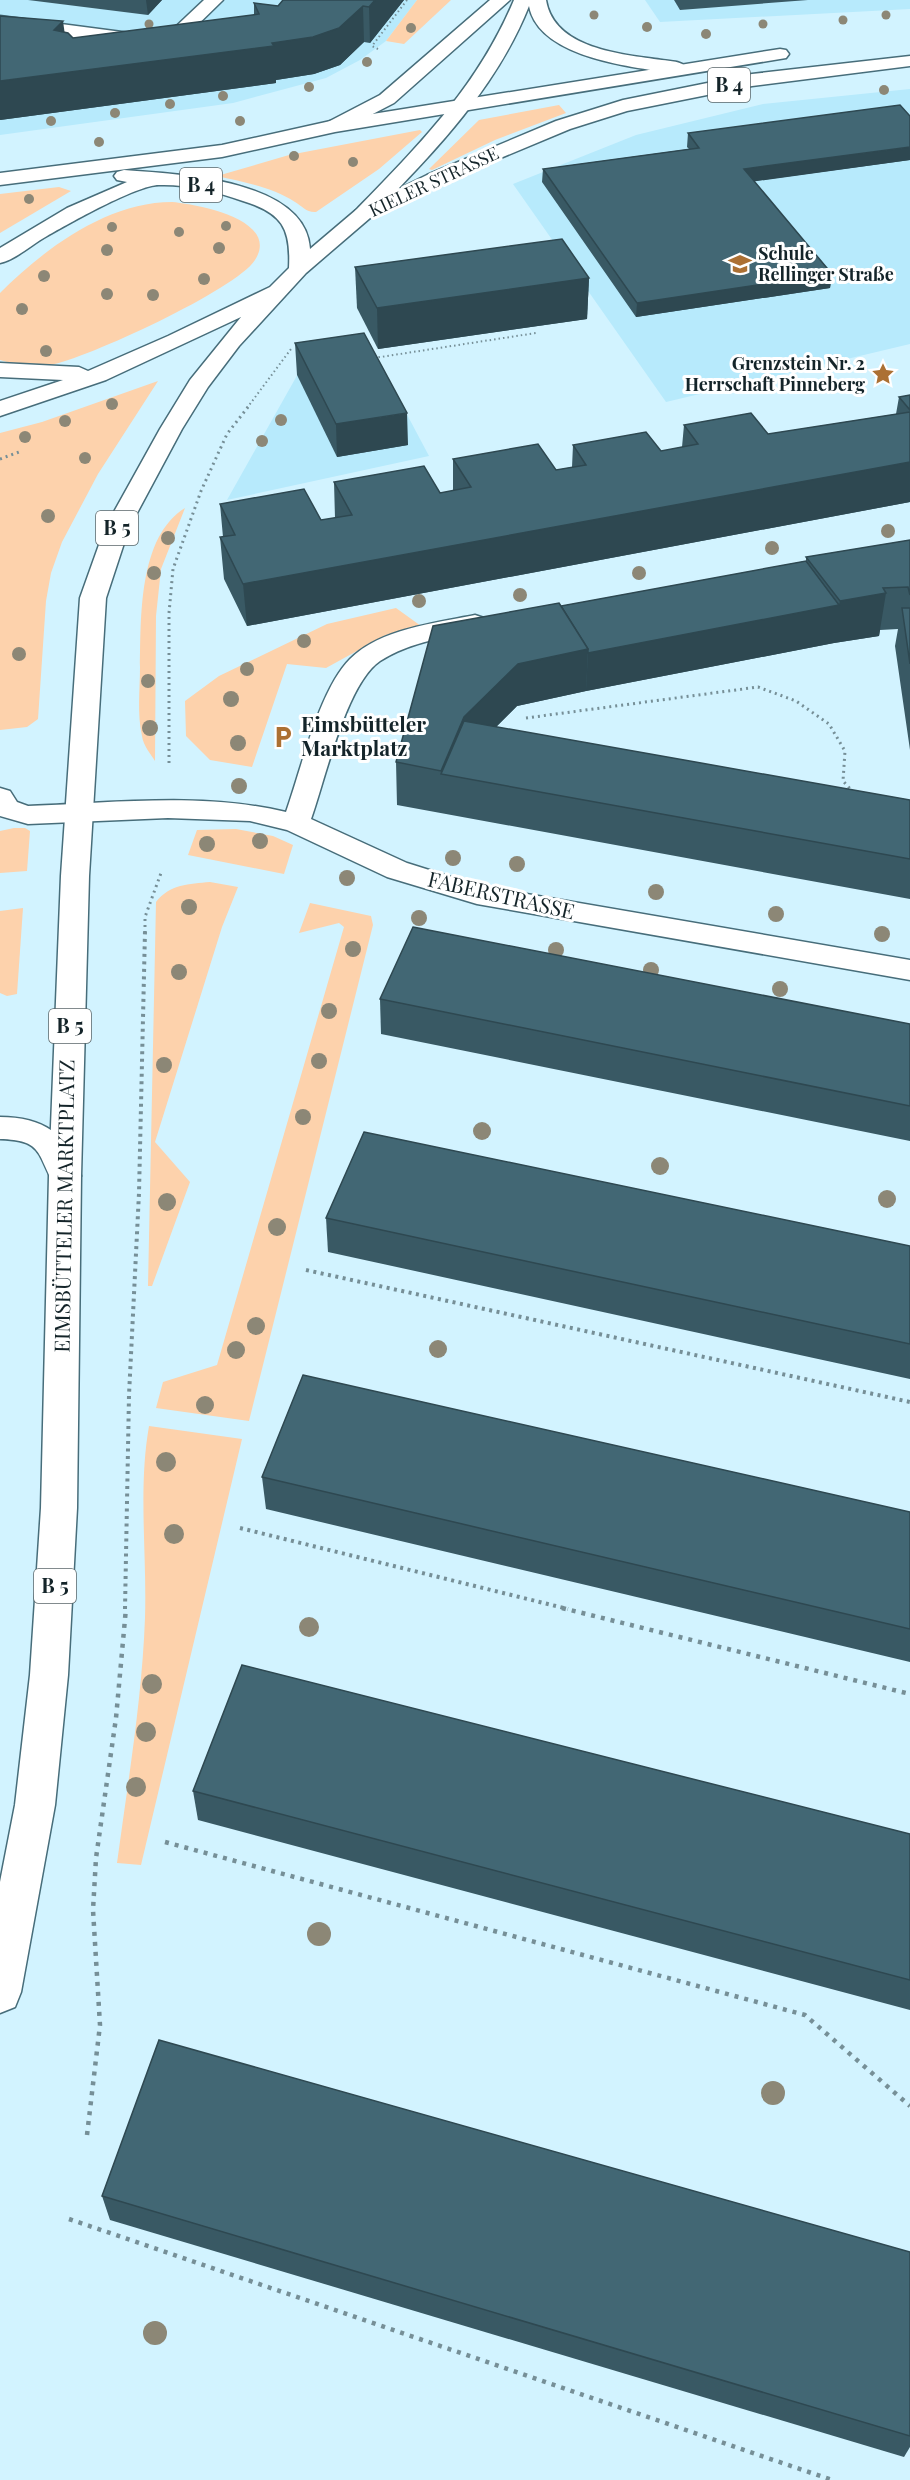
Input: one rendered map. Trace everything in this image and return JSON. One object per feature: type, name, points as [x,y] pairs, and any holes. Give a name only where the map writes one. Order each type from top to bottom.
[{"type":"main road","points":[[3,18],[145,40],[174,37],[189,26],[214,0]]},
{"type":"main road","points":[[335,126],[387,99],[501,0]]},
{"type":"main road","points":[[363,214],[466,104],[489,70],[516,22],[524,0]]},
{"type":"main road","points":[[537,0],[541,18],[551,30],[576,45],[624,59],[678,68]]},
{"type":"main road","name":"B 4","points":[[0,179],[53,170],[222,151],[335,126],[678,68],[798,52]]},
{"type":"main road","name":"KIELER STRASSE","points":[[0,408],[98,375],[176,341],[277,291],[363,214],[485,157],[563,125],[601,112],[752,80],[910,61]]},
{"type":"main road","points":[[0,257],[56,221],[109,195],[222,151]]},
{"type":"main road","name":"B 4","points":[[53,170],[156,178],[226,190],[257,200],[280,211],[291,220],[301,243],[299,269]]},
{"type":"main road","name":"EIMSBÜTTELER MARKTPLATZ","points":[[0,1992],[34,1806],[49,1674],[59,1508],[65,1176],[79,811],[93,598],[117,528],[198,385],[231,341],[277,291]]},
{"type":"main road","points":[[0,370],[98,375]]},
{"type":"main road","points":[[296,823],[351,674],[372,656],[400,643],[444,628],[495,619]]},
{"type":"main road","name":"FABERSTRASSE","points":[[0,797],[1,803],[11,812],[28,815],[79,811],[218,810],[250,812],[296,823],[397,870],[477,895],[910,970]]},
{"type":"main road","points":[[0,1128],[26,1130],[40,1136],[52,1145],[62,1158],[65,1176]]},
{"type":"path","points":[[380,50],[372,46],[407,0]]},
{"type":"path","points":[[367,359],[536,333]]},
{"type":"path","points":[[169,763],[169,613],[173,569],[201,491],[227,434],[296,342]]},
{"type":"path","points":[[289,351],[300,353]]},
{"type":"path","points":[[526,718],[758,687],[795,698],[824,718],[844,749],[843,781],[839,792]]},
{"type":"path","points":[[843,781],[857,795]]},
{"type":"path","points":[[87,2135],[100,2025],[93,1910],[96,1858],[116,1718],[127,1592],[129,1395],[139,1193],[145,917],[161,873]]},
{"type":"path","points":[[306,1270],[910,1402]]},
{"type":"path","points":[[240,1528],[910,1694]]},
{"type":"path","points":[[165,1842],[805,2015],[910,2106]]},
{"type":"path","points":[[69,2219],[832,2480]]},
{"type":"shaded area","points":[[0,0],[417,0],[386,41],[360,60],[326,78],[233,103],[0,135]]},
{"type":"shaded area","points":[[417,0],[451,0],[404,44],[386,41]]},
{"type":"shaded area","points":[[645,0],[910,0],[910,9],[660,22]]},
{"type":"shaded area","name":"Schule Rellinger Straße","points":[[910,89],[910,344],[666,402],[513,184],[636,135],[763,104]]},
{"type":"shaded area","points":[[559,105],[566,113],[495,140],[432,170],[429,169],[479,120]]},
{"type":"shaded area","points":[[420,130],[422,132],[379,169],[316,212],[307,210],[267,189],[217,176],[289,155]]},
{"type":"shaded area","points":[[59,187],[71,191],[0,233],[0,194]]},
{"type":"shaded area","points":[[172,202],[215,210],[246,224],[256,234],[260,246],[255,260],[242,273],[192,304],[95,350],[44,366],[25,366],[0,360],[0,293],[17,276],[57,245],[101,219],[148,204]]},
{"type":"shaded area","points":[[378,360],[429,456],[227,500],[299,372]]},
{"type":"shaded area","points":[[158,381],[98,474],[62,542],[51,573],[46,601],[38,719],[27,727],[0,730],[0,433],[42,422]]},
{"type":"shaded area","points":[[185,508],[161,569],[156,616],[155,761],[144,743],[140,728],[142,603],[150,558],[158,538],[170,521]]},
{"type":"shaded area","points":[[396,608],[421,626],[386,635],[326,668],[287,664],[252,767],[210,760],[186,736],[185,701],[219,676],[327,624]]},
{"type":"shaded area","points":[[25,828],[30,831],[27,871],[0,873],[0,831]]},
{"type":"shaded area","points":[[236,829],[273,836],[293,845],[284,874],[188,855],[197,830]]},
{"type":"shaded area","points":[[210,882],[238,887],[222,927],[155,1142],[190,1182],[152,1286],[148,1286],[156,902],[174,888],[187,884]]},
{"type":"shaded area","points":[[310,903],[371,916],[373,925],[249,1421],[156,1408],[163,1382],[217,1365],[344,927],[339,923],[299,933]]},
{"type":"shaded area","points":[[23,908],[17,994],[7,996],[0,993],[0,911]]},
{"type":"shaded area","points":[[149,1426],[242,1439],[141,1865],[117,1863],[141,1679],[145,1618],[144,1474]]},
{"type":"building","points":[[283,0],[375,0],[369,7],[363,6],[339,28],[313,37],[272,43],[274,46],[0,81],[0,16],[63,21],[54,30],[68,33],[73,38],[259,14],[254,3],[278,6]]},
{"type":"building","points":[[900,105],[910,116],[910,147],[744,169],[832,274],[637,303],[543,169],[699,148],[688,133]]},
{"type":"building","points":[[562,239],[589,278],[377,308],[355,267]]},
{"type":"building","points":[[364,333],[407,413],[336,424],[295,343]]},
{"type":"building","points":[[910,395],[910,410],[899,397]]},
{"type":"building","points":[[910,412],[910,462],[243,584],[220,537],[235,535],[220,504],[304,489],[321,520],[352,515],[334,482],[424,466],[440,493],[471,487],[453,459],[538,444],[556,470],[586,465],[573,445],[646,432],[661,451],[698,444],[684,425],[751,413],[768,434]]},
{"type":"building","points":[[910,540],[910,595],[908,587],[883,588],[886,593],[840,601],[806,557]]},
{"type":"building","points":[[806,561],[839,605],[588,653],[588,649],[561,606]]},
{"type":"building","points":[[559,603],[588,649],[518,664],[464,717],[441,771],[396,762],[433,626]]},
{"type":"building","points":[[902,608],[910,608],[910,664]]},
{"type":"building","points":[[464,721],[910,800],[910,859],[441,774]]},
{"type":"building","points":[[413,927],[910,1024],[910,1106],[380,999]]},
{"type":"building","points":[[364,1132],[910,1246],[910,1344],[326,1218]]},
{"type":"building","points":[[303,1375],[910,1512],[910,1629],[262,1477]]},
{"type":"building","points":[[242,1665],[910,1834],[910,1980],[193,1791]]},
{"type":"building","points":[[159,2040],[910,2252],[910,2436],[102,2196]]},
{"type":"place","name":"Schule Rellinger Straße","points":[[740,264]]},
{"type":"place","name":"Grenzstein Nr. 2 Herrschaft Pinneberg","points":[[883,374]]},
{"type":"place","name":"Eimsbütteler Marktplatz","points":[[283,737]]}]
